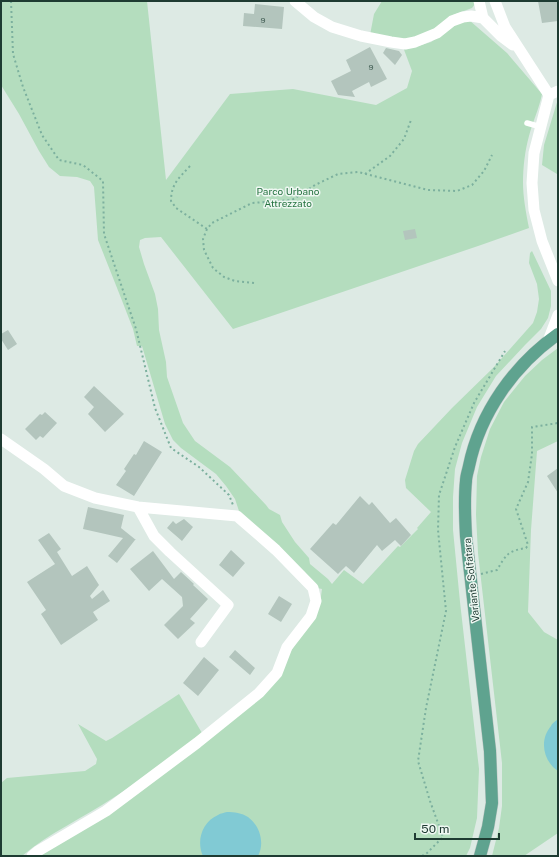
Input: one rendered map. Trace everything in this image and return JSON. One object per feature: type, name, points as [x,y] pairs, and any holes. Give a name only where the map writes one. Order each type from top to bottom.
[{"type":"main road","name":"Variante Solfatara","points":[[480,856],[488,827],[492,803],[490,751],[466,536],[466,480],[471,454],[478,432],[490,408],[507,383],[530,357],[558,334]]},
{"type":"street","points":[[295,1],[314,17],[332,27],[361,36],[405,44],[416,42],[437,33],[452,21],[458,19],[471,16],[483,18]]},
{"type":"street","points":[[479,1],[483,18],[501,36],[522,52]]},
{"type":"street","points":[[495,1],[505,27],[522,52],[554,93],[541,127],[534,153],[532,183],[534,210],[542,243],[558,281]]},
{"type":"street","points":[[548,341],[558,315]]},
{"type":"street","points":[[1,439],[44,469],[64,486],[95,498],[138,507],[237,516],[276,550],[313,588],[316,601],[311,616],[287,647],[277,673],[258,693],[191,748],[106,811],[38,850],[32,856]]},
{"type":"street","points":[[138,507],[154,536],[228,605],[201,642]]},
{"type":"lane","points":[[527,123],[541,127]]},
{"type":"path","points":[[11,1],[13,54],[23,87],[42,136],[59,160],[83,165],[103,181],[104,234],[136,329],[155,408],[171,448],[199,467],[228,495],[237,516]]},
{"type":"path","points":[[365,174],[390,156],[404,139],[411,120]]},
{"type":"path","points":[[254,283],[224,278],[213,268],[204,250],[203,239],[207,229],[212,223],[252,203],[292,200],[315,185],[338,174],[358,172],[428,190],[457,190],[472,185],[484,171],[492,155]]},
{"type":"path","points":[[190,166],[177,180],[171,192],[171,201],[176,208],[207,229]]},
{"type":"path","points":[[422,856],[428,853],[442,837],[418,761],[426,708],[446,611],[438,530],[439,495],[455,447],[474,402],[505,351]]},
{"type":"path","points":[[479,574],[497,570],[507,554],[516,549],[526,548],[528,545],[516,509],[528,482],[532,454],[532,427],[558,423]]},
{"type":"green space","name":"Parco Urbano Attrezzato","points":[[1,1],[147,1],[166,180],[230,94],[293,89],[376,105],[407,88],[412,71],[403,47],[415,47],[431,42],[460,21],[469,20],[507,53],[542,94],[525,153],[523,182],[529,228],[233,329],[161,237],[145,238],[140,240],[139,247],[155,294],[167,377],[183,423],[195,441],[230,467],[269,509],[280,515],[282,522],[295,542],[309,558],[310,564],[332,584],[344,570],[363,584],[398,546],[400,547],[418,529],[417,528],[431,512],[406,488],[405,480],[414,451],[418,444],[493,368],[533,323],[537,312],[539,299],[537,284],[529,263],[530,253],[532,251],[551,291],[551,306],[548,318],[541,329],[496,376],[477,407],[462,443],[455,469],[453,530],[479,769],[477,818],[470,848],[466,856],[38,856],[265,694],[320,603],[322,589],[317,588],[239,511],[235,499],[216,474],[181,448],[173,440],[165,424],[142,346],[137,346],[133,329],[98,240],[94,187],[90,181],[77,177],[60,176],[49,167],[1,85]]},
{"type":"green space","points":[[382,1],[475,1],[475,4],[472,8],[453,15],[434,29],[408,41],[370,35],[374,14]]},
{"type":"green space","points":[[558,99],[557,174],[542,165],[544,145]]},
{"type":"green space","points":[[558,348],[558,441],[537,451],[531,530],[528,612],[544,632],[558,640],[558,833],[524,856],[492,856],[499,828],[502,806],[502,763],[478,553],[476,515],[477,476],[481,457],[490,429],[504,402],[525,376],[542,360]]},
{"type":"green space","points":[[179,694],[202,733],[136,783],[43,840],[22,856],[1,856],[1,783],[7,778],[85,771],[96,764],[97,759],[78,724],[106,741]]},
{"type":"water","points":[[558,719],[558,771],[549,762],[544,750],[544,744],[547,732],[552,724]]},
{"type":"water","points":[[227,812],[238,813],[246,816],[256,825],[261,840],[258,856],[203,856],[200,838],[204,827],[212,818]]},
{"type":"building","points":[[538,1],[558,1],[558,21],[542,23]]},
{"type":"building","points":[[255,4],[284,7],[282,29],[243,26],[244,13],[254,14]]},
{"type":"building","points":[[370,47],[387,79],[371,87],[369,82],[352,91],[355,97],[338,95],[331,81],[351,71],[346,60]]},
{"type":"building","points":[[386,48],[399,51],[402,55],[395,65],[383,53]]},
{"type":"building","points":[[415,229],[417,238],[405,240],[403,231]]},
{"type":"building","points":[[8,330],[17,344],[8,350],[1,339],[1,334]]},
{"type":"building","points":[[94,386],[124,414],[105,432],[88,414],[94,407],[84,397]]},
{"type":"building","points":[[45,412],[57,423],[43,438],[40,436],[36,440],[25,429],[40,414],[42,415]]},
{"type":"building","points":[[144,441],[162,452],[134,496],[116,485],[126,471],[124,469],[134,454],[136,455]]},
{"type":"building","points":[[558,468],[558,493],[547,476]]},
{"type":"building","points":[[360,496],[369,505],[372,502],[390,523],[396,518],[411,535],[401,546],[395,540],[382,551],[377,545],[354,573],[346,566],[338,574],[310,549],[333,523],[336,525]]},
{"type":"building","points":[[88,507],[124,515],[121,528],[136,540],[117,563],[108,556],[123,538],[83,529]]},
{"type":"building","points":[[184,519],[193,527],[182,541],[167,528],[173,521],[176,524]]},
{"type":"building","points":[[49,533],[61,549],[57,552],[72,576],[87,566],[99,585],[90,596],[92,599],[103,590],[110,601],[93,612],[98,620],[61,645],[41,614],[46,610],[27,582],[55,564],[38,540]]},
{"type":"building","points":[[231,550],[245,563],[233,577],[219,565]]},
{"type":"building","points":[[153,551],[174,579],[181,572],[208,599],[190,619],[195,623],[178,639],[164,625],[183,606],[182,597],[162,579],[149,591],[130,569]]},
{"type":"building","points":[[279,596],[292,604],[281,622],[268,614]]},
{"type":"building","points":[[235,650],[255,668],[250,675],[229,657]]},
{"type":"building","points":[[204,657],[219,670],[198,696],[183,683]]}]
